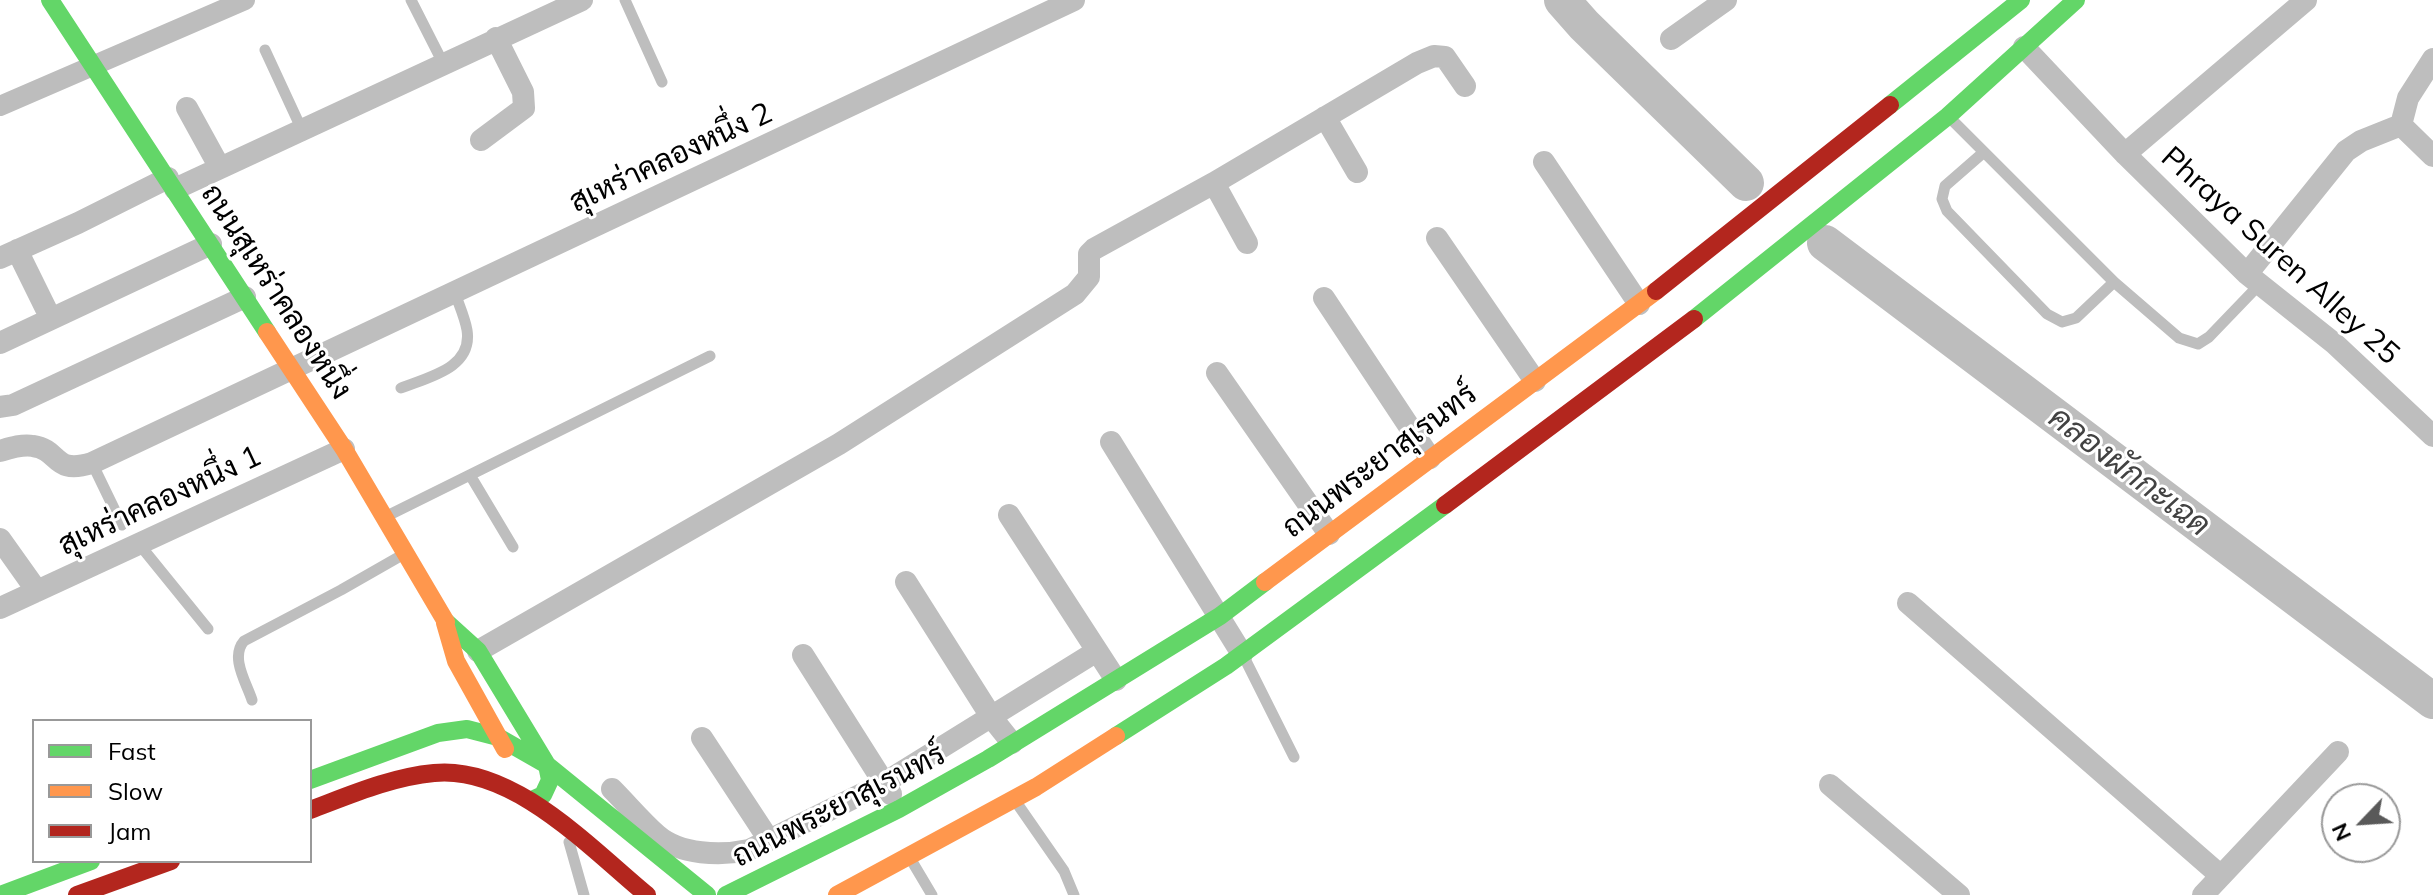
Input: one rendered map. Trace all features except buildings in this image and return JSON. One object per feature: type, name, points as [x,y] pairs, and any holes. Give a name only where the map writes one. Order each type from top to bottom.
[{"type":"street","name":"ถนนสุเหร่าคลองหนึ่ง","points":[[50,0],[344,449],[444,620],[456,661],[532,800]]},
{"type":"street","points":[[51,319],[9,254],[172,183],[220,168],[582,0]]},
{"type":"street","name":"สุเหร่าคลองหนึ่ง 2","points":[[92,463],[1074,0]]},
{"type":"street","points":[[1671,39],[1726,0]]},
{"type":"street","name":"ถนนพระยาสุเรนทร์","points":[[726,895],[899,809],[1220,616],[1639,304],[1833,153],[2021,0]]},
{"type":"street","points":[[837,895],[1014,799],[1143,720],[1242,654],[1662,345],[1948,116],[2076,0]]},
{"type":"street","points":[[2125,154],[2306,0]]},
{"type":"street","points":[[481,140],[509,122],[524,108],[525,102],[496,38]]},
{"type":"street","name":"Phraya Suren Alley 25","points":[[2024,47],[2125,154],[2253,280],[2335,344],[2433,436]]},
{"type":"street","points":[[478,651],[839,444],[1064,302],[1089,277],[1089,254],[1094,249],[1434,56],[1445,57],[1465,86]]},
{"type":"street","points":[[2401,125],[2408,98],[2433,59]]},
{"type":"street","points":[[187,108],[220,168]]},
{"type":"street","points":[[1325,117],[1357,172]]},
{"type":"street","points":[[2401,125],[2433,156]]},
{"type":"street","points":[[2253,280],[2346,151],[2361,141],[2401,125]]},
{"type":"street","points":[[1544,162],[1639,304]]},
{"type":"street","points":[[1214,183],[1247,243]]},
{"type":"street","points":[[1437,238],[1535,381]]},
{"type":"street","points":[[0,343],[211,244]]},
{"type":"street","points":[[0,407],[13,405],[245,297]]},
{"type":"street","points":[[1324,298],[1430,458]]},
{"type":"street","points":[[1217,373],[1329,534]]},
{"type":"street","points":[[1111,442],[1242,654]]},
{"type":"street","points":[[0,451],[36,446],[63,466],[74,468],[92,463]]},
{"type":"street","name":"สุเหร่าคลองหนึ่ง 1","points":[[0,608],[344,449]]},
{"type":"street","points":[[1009,515],[1116,680]]},
{"type":"street","points":[[0,539],[37,591]]},
{"type":"street","points":[[906,582],[992,718],[1012,743]]},
{"type":"street","points":[[1908,603],[2221,876]]},
{"type":"street","name":"ถนนสุเหร่าคลองหนึ่ง","points":[[444,620],[478,651],[552,770]]},
{"type":"street","points":[[612,789],[658,836],[671,844],[731,854],[749,850],[884,783],[1097,651]]},
{"type":"street","points":[[803,655],[899,809]]},
{"type":"street","points":[[438,733],[454,709],[459,691],[456,661]]},
{"type":"street","points":[[312,779],[438,733],[467,729],[498,737],[552,770],[707,895]]},
{"type":"street","points":[[702,738],[769,840]]},
{"type":"street","points":[[2203,895],[2338,752]]},
{"type":"street","points":[[532,800],[543,795],[552,770]]},
{"type":"street","points":[[312,809],[393,781],[457,772],[510,789],[532,800],[630,887],[647,895]]},
{"type":"street","points":[[1830,785],[1959,895]]},
{"type":"street","points":[[0,895],[86,863]]},
{"type":"street","points":[[77,895],[165,863]]},
{"type":"lane","points":[[411,0],[443,63]]},
{"type":"lane","points":[[625,0],[662,82]]},
{"type":"lane","points":[[265,50],[302,130]]},
{"type":"lane","points":[[1948,116],[2114,282],[2179,338],[2198,344],[2209,337],[2253,280]]},
{"type":"lane","points":[[1984,152],[1945,186],[1942,199],[1947,211],[2047,314],[2062,322],[2076,318],[2114,282]]},
{"type":"lane","points":[[401,388],[453,366],[462,357],[467,344],[467,329],[455,293]]},
{"type":"lane","points":[[384,518],[710,356]]},
{"type":"lane","points":[[92,463],[122,525]]},
{"type":"lane","points":[[470,475],[513,547]]},
{"type":"lane","points":[[139,544],[208,629]]},
{"type":"lane","points":[[252,700],[237,657],[238,647],[244,641],[404,553]]},
{"type":"lane","points":[[1242,654],[1294,757]]},
{"type":"lane","points":[[1014,799],[1064,871],[1074,895]]},
{"type":"lane","points":[[563,826],[584,895]]},
{"type":"lane","points":[[910,857],[932,895]]},
{"type":"waterway","points":[[0,106],[245,0]]},
{"type":"waterway","name":"คลองผักกะเฉด","points":[[1562,0],[1746,183]]},
{"type":"waterway","name":"คลองผักกะเฉด","points":[[1825,243],[2433,701]]},
{"type":"traffic: fast","points":[[50,0],[267,332]]},
{"type":"traffic: fast","points":[[1890,105],[2021,0]]},
{"type":"traffic: fast","points":[[1694,319],[1948,116],[2076,0]]},
{"type":"traffic: fast","points":[[1116,736],[1226,666],[1445,505]]},
{"type":"traffic: fast","points":[[726,895],[899,809],[988,759],[1220,616],[1265,582]]},
{"type":"traffic: fast","points":[[446,622],[478,651],[547,765],[550,780],[543,795],[532,800]]},
{"type":"traffic: fast","points":[[312,779],[438,733],[467,729],[498,737],[547,765],[707,895]]},
{"type":"traffic: fast","points":[[0,895],[86,863]]},
{"type":"traffic: slow","points":[[1265,582],[1656,291]]},
{"type":"traffic: slow","points":[[267,332],[344,449],[446,622]]},
{"type":"traffic: slow","points":[[445,623],[456,661],[505,749]]},
{"type":"traffic: slow","points":[[837,895],[1036,787],[1116,736]]},
{"type":"traffic: jam","points":[[1656,291],[1890,105]]},
{"type":"traffic: jam","points":[[1445,505],[1694,319]]},
{"type":"traffic: jam","points":[[312,809],[402,778],[434,773],[463,774],[493,782],[549,813],[647,895]]},
{"type":"traffic: jam","points":[[77,895],[165,863]]}]
